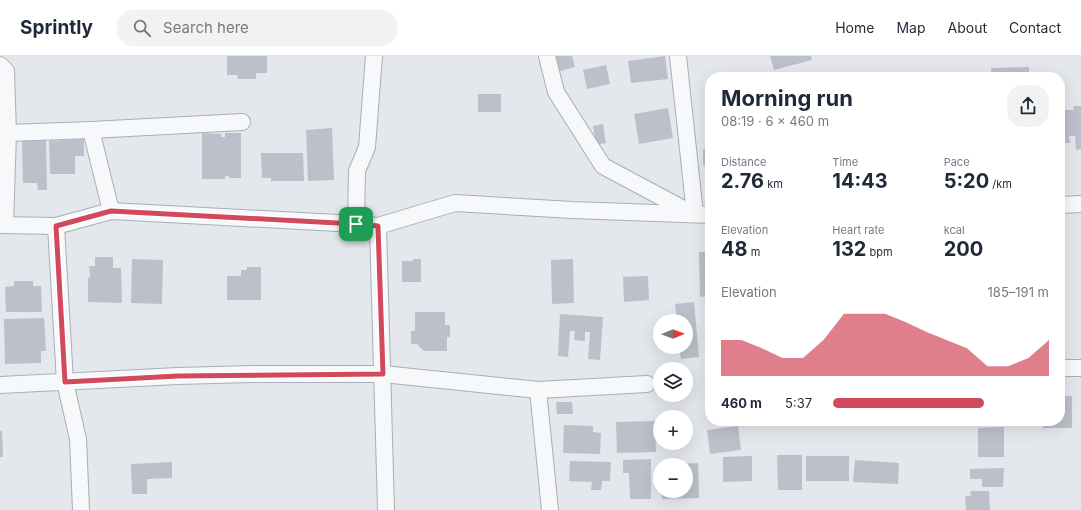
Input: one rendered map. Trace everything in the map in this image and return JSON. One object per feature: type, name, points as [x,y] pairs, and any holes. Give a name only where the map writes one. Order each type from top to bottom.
[{"type":"street","points":[[356,224],[358,171],[367,147],[374,56]]},
{"type":"street","points":[[547,56],[556,92],[603,166],[702,215]]},
{"type":"street","points":[[678,56],[702,215]]},
{"type":"street","points":[[0,64],[6,71],[8,133],[3,225],[56,226],[111,211],[378,226],[455,203],[572,210],[702,215]]},
{"type":"street","points":[[8,133],[242,122]]},
{"type":"street","points":[[91,130],[111,211]]},
{"type":"street","points":[[1065,204],[1081,204]]},
{"type":"street","points":[[56,226],[65,382],[78,439],[81,510]]},
{"type":"street","points":[[378,226],[386,510]]},
{"type":"street","points":[[1065,368],[1081,368]]},
{"type":"street","points":[[0,385],[178,376],[383,374],[538,390],[647,384]]},
{"type":"street","points":[[538,390],[550,510]]},
{"type":"building","points":[[227,56],[267,56],[267,73],[256,73],[256,79],[238,79],[237,75],[227,75]]},
{"type":"building","points":[[552,56],[572,56],[575,67],[557,72]]},
{"type":"building","points":[[665,56],[668,79],[631,83],[628,61]]},
{"type":"building","points":[[770,56],[811,56],[812,60],[774,70]]},
{"type":"building","points":[[606,65],[610,84],[587,89],[583,70]]},
{"type":"building","points":[[1029,67],[1029,72],[991,72],[991,68]]},
{"type":"building","points":[[478,94],[501,94],[501,112],[478,112]]},
{"type":"building","points":[[1073,106],[1081,106],[1081,149],[1076,150],[1075,136],[1069,136],[1070,143],[1065,143],[1065,110],[1074,110]]},
{"type":"building","points":[[668,108],[673,138],[639,144],[634,114]]},
{"type":"building","points":[[603,124],[606,143],[596,145],[593,126]]},
{"type":"building","points":[[332,128],[334,180],[308,181],[306,130]]},
{"type":"building","points":[[202,133],[221,134],[221,137],[225,137],[225,133],[241,133],[241,178],[229,178],[229,176],[225,176],[225,179],[202,179]]},
{"type":"building","points":[[84,139],[84,156],[75,156],[75,174],[50,174],[49,141]]},
{"type":"building","points":[[22,140],[46,140],[47,190],[38,190],[37,183],[23,183]]},
{"type":"building","points":[[703,149],[705,149],[705,165],[703,165]]},
{"type":"building","points":[[261,153],[303,153],[304,181],[271,181],[271,178],[262,178]]},
{"type":"building","points":[[699,252],[705,252],[705,296],[700,297]]},
{"type":"building","points":[[95,257],[113,257],[113,268],[121,268],[122,303],[88,302],[88,278],[90,277],[89,266],[95,266]]},
{"type":"building","points":[[132,259],[163,260],[162,304],[131,303]]},
{"type":"building","points":[[413,259],[421,259],[421,282],[402,282],[402,261],[413,261]]},
{"type":"building","points":[[573,259],[574,303],[552,304],[551,260]]},
{"type":"building","points":[[247,267],[261,267],[261,300],[227,300],[227,276],[241,276],[241,270],[247,270]]},
{"type":"building","points":[[648,276],[649,300],[624,302],[623,277]]},
{"type":"building","points":[[14,281],[33,281],[33,286],[41,286],[42,312],[6,312],[5,287],[14,286]]},
{"type":"building","points":[[694,302],[699,357],[681,359],[680,354],[693,354],[693,314],[676,314],[675,304]]},
{"type":"building","points":[[415,312],[445,312],[445,325],[450,325],[450,337],[447,337],[447,351],[424,351],[417,344],[411,344],[411,331],[415,331]]},
{"type":"building","points":[[560,314],[603,317],[600,360],[588,359],[590,332],[585,332],[585,341],[574,340],[575,331],[570,331],[568,357],[558,356]]},
{"type":"building","points":[[44,318],[46,351],[41,351],[41,363],[5,364],[4,319]]},
{"type":"building","points":[[1065,396],[1072,396],[1072,428],[1043,428],[1043,426],[1065,426]]},
{"type":"building","points":[[556,402],[572,402],[573,414],[557,414]]},
{"type":"building","points":[[653,421],[653,450],[656,450],[656,452],[617,453],[616,422]]},
{"type":"building","points":[[564,425],[593,426],[593,432],[601,433],[600,454],[563,453]]},
{"type":"building","points":[[738,426],[741,450],[710,454],[707,430]]},
{"type":"building","points":[[1004,427],[1004,457],[978,457],[978,428]]},
{"type":"building","points":[[0,431],[2,431],[3,457],[0,457]]},
{"type":"building","points":[[777,455],[802,455],[802,490],[778,490]]},
{"type":"building","points":[[752,456],[752,481],[723,482],[723,457]]},
{"type":"building","points":[[806,456],[849,456],[849,481],[806,481]]},
{"type":"building","points":[[651,459],[651,499],[630,499],[629,473],[623,473],[623,460]]},
{"type":"building","points":[[855,460],[899,463],[898,484],[853,482]]},
{"type":"building","points":[[570,461],[611,462],[610,481],[602,481],[601,490],[591,490],[592,482],[569,481]]},
{"type":"building","points":[[172,462],[172,478],[147,479],[147,494],[132,494],[131,464]]},
{"type":"building","points":[[693,463],[698,463],[699,498],[662,499],[693,498]]},
{"type":"building","points":[[1004,468],[1003,487],[982,487],[982,479],[970,479],[970,469]]},
{"type":"building","points":[[970,491],[989,491],[990,510],[966,510],[965,496],[971,496]]},
{"type":"route","points":[[111,211],[356,224],[378,226],[383,374],[252,374],[65,382],[56,226],[111,211]]}]
